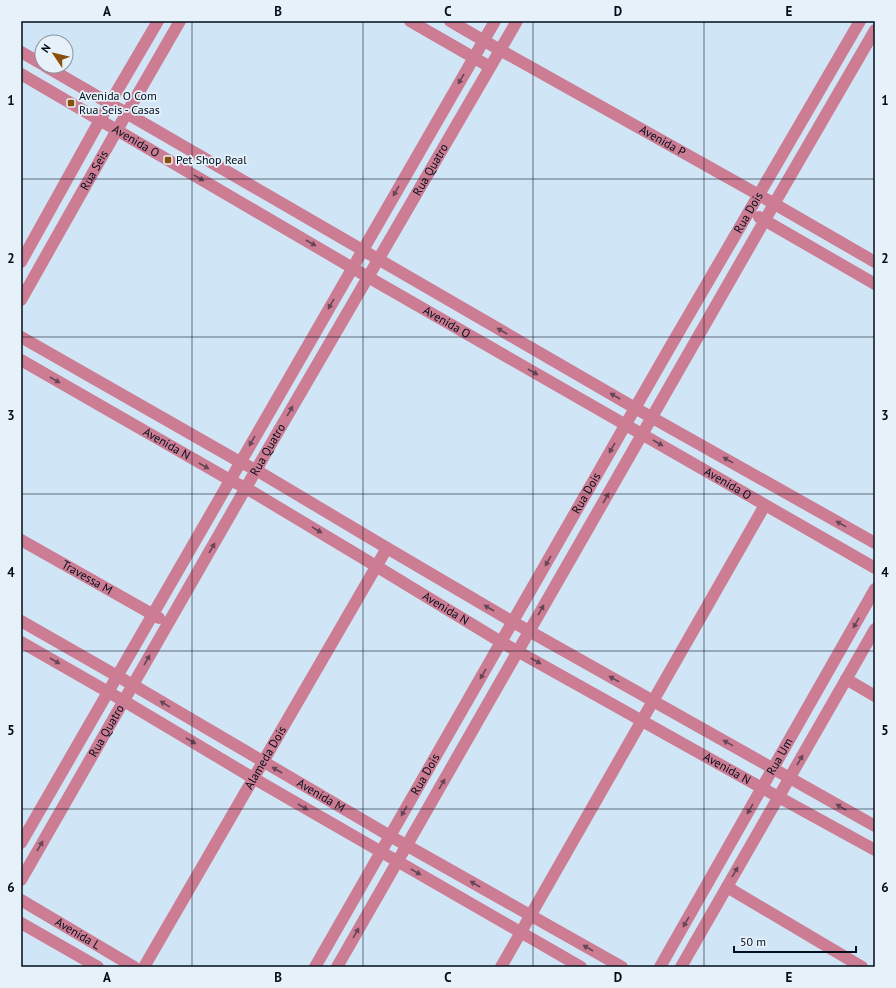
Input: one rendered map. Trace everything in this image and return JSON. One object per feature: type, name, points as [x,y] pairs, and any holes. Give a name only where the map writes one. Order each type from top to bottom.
[{"type":"street","name":"Rua Seis","points":[[21,262],[100,120],[158,21]]},
{"type":"street","name":"Rua Seis","points":[[21,300],[180,21]]},
{"type":"street","points":[[410,21],[490,67]]},
{"type":"street","name":"Avenida P","points":[[450,21],[875,262]]},
{"type":"street","name":"Rua Quatro","points":[[21,843],[495,21]]},
{"type":"street","name":"Rua Quatro","points":[[21,880],[256,470],[517,21]]},
{"type":"street","name":"Rua Dois","points":[[315,967],[635,408],[860,21]]},
{"type":"street","name":"Rua Dois","points":[[337,967],[875,30]]},
{"type":"street","points":[[21,52],[34,59]]},
{"type":"street","name":"Avenida O","points":[[21,74],[368,277],[875,568]]},
{"type":"street","name":"Avenida O","points":[[59,74],[635,408],[875,543]]},
{"type":"street","points":[[749,211],[875,284]]},
{"type":"street","name":"Avenida N","points":[[21,338],[256,470],[513,622],[875,826]]},
{"type":"street","name":"Avenida N","points":[[21,360],[246,488],[501,642],[875,850]]},
{"type":"street","points":[[501,967],[765,505]]},
{"type":"street","name":"Travessa M","points":[[21,540],[168,623]]},
{"type":"street","name":"Alameda Dois","points":[[144,967],[387,548]]},
{"type":"street","name":"Rua Um","points":[[660,967],[875,589]]},
{"type":"street","name":"Avenida M","points":[[21,621],[390,836],[622,967]]},
{"type":"street","name":"Rua Um","points":[[681,967],[875,629]]},
{"type":"street","name":"Avenida M","points":[[21,642],[581,967]]},
{"type":"street","points":[[846,679],[875,696]]},
{"type":"street","points":[[727,887],[862,967]]},
{"type":"street","name":"Avenida L","points":[[21,900],[134,967]]},
{"type":"street","name":"Avenida L","points":[[21,923],[98,967]]},
{"type":"place","name":"Avenida O Com Rua Seis - Casas","points":[[71,103]]},
{"type":"place","name":"Pet Shop Real","points":[[168,160]]}]
